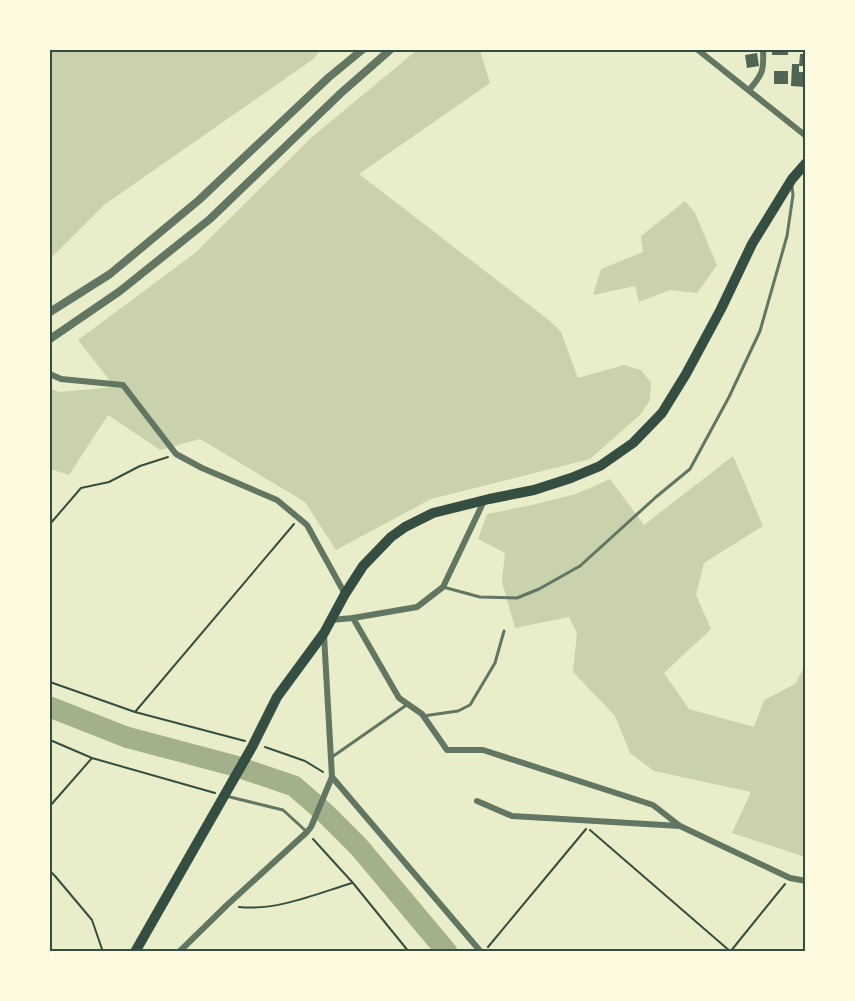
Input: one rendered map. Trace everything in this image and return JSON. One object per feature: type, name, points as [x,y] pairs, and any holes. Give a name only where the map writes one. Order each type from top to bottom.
[{"type":"main road","points":[[135,951],[278,697],[324,633],[363,566],[391,537],[433,513],[534,490],[571,478],[600,466],[633,443],[662,413],[721,309],[752,244],[792,179],[806,163]]},
{"type":"street","points":[[50,312],[110,274],[200,200],[328,78],[362,50]]},
{"type":"street","points":[[50,339],[120,291],[210,219],[341,93],[390,50]]},
{"type":"street","points":[[699,50],[806,136]]},
{"type":"street","points":[[749,90],[760,76],[764,65],[763,50]]},
{"type":"street","points":[[50,374],[61,379],[123,385],[176,454],[201,468],[277,500],[307,525],[345,594]]},
{"type":"street","points":[[330,620],[417,607],[443,587],[484,501]]},
{"type":"street","points":[[353,618],[399,698],[423,716],[447,750],[483,750],[653,805],[680,826],[790,878],[806,881]]},
{"type":"street","points":[[179,951],[309,830],[332,777],[324,633]]},
{"type":"street","points":[[332,777],[483,951]]},
{"type":"street","points":[[477,801],[512,816],[680,826]]},
{"type":"lane","points":[[443,587],[480,597],[517,597],[539,589],[580,566],[690,469],[729,397],[760,331],[788,236],[793,195],[792,179]]},
{"type":"lane","points":[[423,716],[458,711],[470,705],[495,663],[504,631]]},
{"type":"lane","points":[[331,758],[408,704]]},
{"type":"lane","points":[[224,796],[283,810],[309,830]]},
{"type":"path","points":[[50,524],[81,488],[109,482],[140,466],[176,454]]},
{"type":"path","points":[[135,712],[299,518]]},
{"type":"path","points":[[50,682],[135,712],[305,761],[332,777]]},
{"type":"path","points":[[50,740],[92,758],[224,796]]},
{"type":"path","points":[[50,806],[92,758]]},
{"type":"path","points":[[483,951],[587,828],[730,951],[790,878]]},
{"type":"path","points":[[309,830],[409,951]]},
{"type":"path","points":[[50,871],[92,920],[103,951]]},
{"type":"path","points":[[227,905],[255,909],[287,903],[352,883]]},
{"type":"green space","points":[[50,50],[321,50],[312,60],[104,205],[50,259]]},
{"type":"green space","points":[[417,50],[480,50],[490,83],[359,174],[550,321],[561,332],[578,378],[624,365],[641,370],[651,383],[650,400],[641,414],[590,459],[431,499],[336,550],[305,502],[200,439],[160,450],[108,415],[69,475],[50,469],[50,389],[60,392],[115,387],[78,340],[195,253],[312,137]]},
{"type":"green space","points":[[685,201],[695,213],[717,265],[697,293],[670,290],[639,302],[635,286],[593,295],[601,269],[643,252],[641,236]]},
{"type":"green space","points":[[733,456],[763,526],[704,563],[696,595],[711,629],[664,673],[689,709],[754,727],[764,700],[795,684],[805,666],[805,857],[732,833],[751,792],[654,771],[630,753],[615,716],[573,672],[577,633],[569,617],[515,628],[502,582],[505,553],[478,539],[487,514],[576,494],[610,479],[644,525]]},
{"type":"building","points":[[772,50],[788,50],[788,55],[772,55]]},
{"type":"building","points":[[757,53],[759,66],[747,68],[745,55]]},
{"type":"building","points":[[800,54],[806,54],[806,66],[799,66]]},
{"type":"building","points":[[792,64],[799,64],[799,72],[806,72],[806,87],[791,86]]},
{"type":"building","points":[[774,71],[788,71],[788,84],[774,84]]},
{"type":"waterway","points":[[50,707],[126,737],[235,766],[294,786],[359,847],[447,952]]}]
